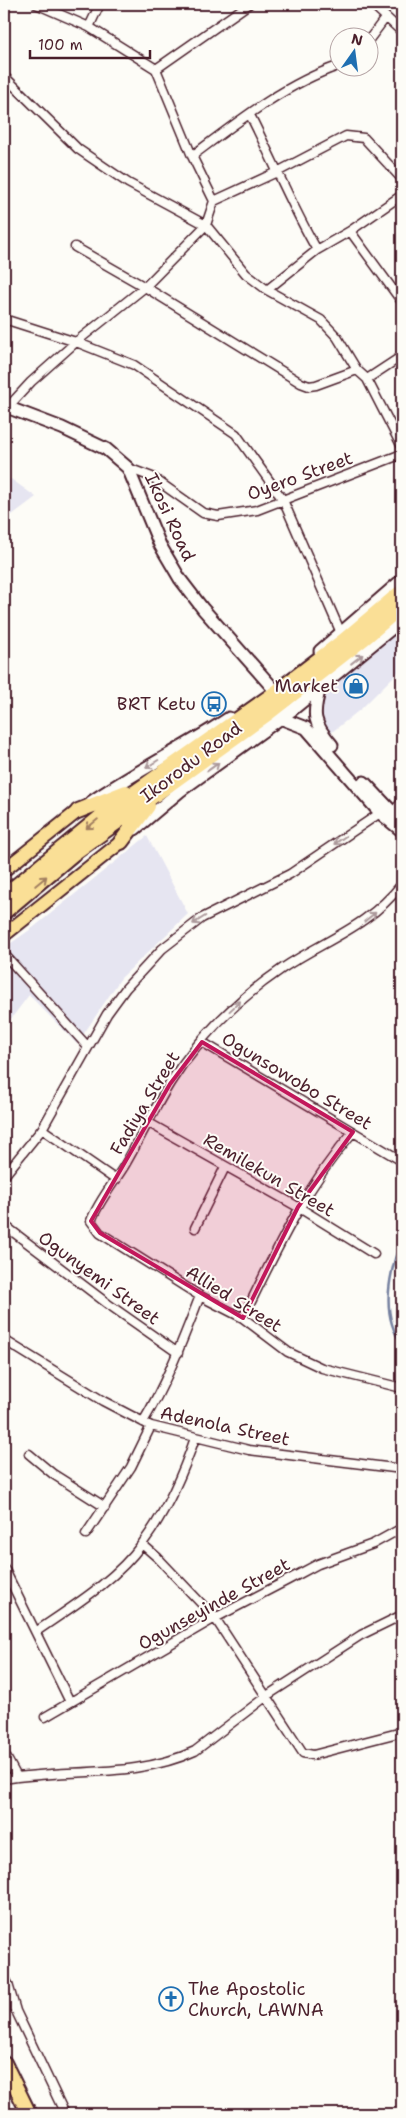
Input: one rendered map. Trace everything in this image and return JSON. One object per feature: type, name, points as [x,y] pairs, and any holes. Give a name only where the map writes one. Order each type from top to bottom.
[{"type":"highway","name":"Ikorodu Road","points":[[4,896],[95,821],[276,693],[344,640],[402,590]]},
{"type":"highway","name":"Ikorodu Road","points":[[4,912],[74,853],[157,794],[275,715],[402,606]]},
{"type":"highway","points":[[275,715],[279,708],[292,710]]},
{"type":"highway","points":[[78,811],[145,784]]},
{"type":"highway","points":[[121,842],[157,794]]},
{"type":"highway","points":[[4,2063],[29,2114]]},
{"type":"main road","name":"Ikorodu Road","points":[[4,870],[78,811]]},
{"type":"main road","name":"Ikorodu Road","points":[[4,935],[121,842]]},
{"type":"street","points":[[6,406],[76,342],[145,287],[206,225],[214,201],[192,156],[156,69],[90,26],[36,4]]},
{"type":"street","points":[[90,26],[100,4]]},
{"type":"street","points":[[156,69],[249,4]]},
{"type":"street","points":[[372,4],[402,32]]},
{"type":"street","points":[[378,28],[386,17]]},
{"type":"street","points":[[192,156],[292,88],[328,71]]},
{"type":"street","points":[[4,76],[78,148],[128,183],[206,225],[246,274],[267,290],[321,320],[337,338],[357,370],[368,379],[402,447]]},
{"type":"street","points":[[250,115],[279,171],[298,218],[317,250]]},
{"type":"street","points":[[214,201],[279,171],[346,136],[364,138],[402,179]]},
{"type":"street","points":[[267,290],[317,250],[350,232],[402,195]]},
{"type":"street","points":[[350,232],[402,302]]},
{"type":"street","points":[[75,247],[309,386],[357,370]]},
{"type":"street","points":[[4,319],[76,342],[134,365],[236,434],[283,500],[341,633]]},
{"type":"street","points":[[368,379],[402,356]]},
{"type":"street","name":"Ikosi Road","points":[[6,406],[62,428],[106,449],[128,468],[160,545],[180,579],[203,609],[272,687]]},
{"type":"street","name":"Oyero Street","points":[[128,468],[152,477],[204,513],[218,516],[257,510],[402,454]]},
{"type":"street","name":"Ikorodu Road","points":[[78,811],[129,775],[152,766],[191,744],[272,687],[341,633],[402,580]]},
{"type":"street","points":[[292,710],[402,620]]},
{"type":"street","points":[[320,688],[314,713],[316,723],[323,735],[402,822]]},
{"type":"street","points":[[275,715],[306,728],[380,812],[402,831]]},
{"type":"street","name":"Ikorodu Road","points":[[121,842],[180,791],[275,715]]},
{"type":"street","points":[[393,813],[402,801]]},
{"type":"street","points":[[4,1176],[42,1129],[107,1014],[126,988],[162,949],[202,918],[290,874],[380,812]]},
{"type":"street","name":"Fadiya Street","points":[[90,1221],[116,1180],[170,1084],[202,1042],[240,1002],[283,969],[363,923],[377,912],[402,884]]},
{"type":"street","points":[[4,954],[88,1047]]},
{"type":"street","name":"Ogunsowobo Street","points":[[202,1042],[402,1161]]},
{"type":"street","name":"Remilekun Street","points":[[148,1124],[298,1207],[374,1254]]},
{"type":"street","points":[[42,1129],[116,1180]]},
{"type":"street","points":[[243,1318],[298,1207],[353,1132]]},
{"type":"street","points":[[195,1228],[226,1167]]},
{"type":"street","name":"Allied Street","points":[[90,1221],[100,1233],[200,1296],[243,1318],[288,1352],[307,1362],[340,1373],[402,1388]]},
{"type":"street","name":"Ogunyemi Street","points":[[4,1225],[76,1281],[178,1353]]},
{"type":"street","points":[[143,1422],[158,1396],[178,1353],[200,1296]]},
{"type":"street","name":"Adenola Street","points":[[4,1340],[103,1401],[151,1426],[249,1450],[402,1469]]},
{"type":"street","points":[[86,1534],[131,1467],[151,1426]]},
{"type":"street","points":[[37,1631],[78,1603],[125,1564],[142,1544],[176,1488],[195,1438]]},
{"type":"street","points":[[29,1454],[53,1474],[105,1507]]},
{"type":"street","name":"Ogunseyinde Street","points":[[45,1717],[215,1618],[318,1564],[373,1544],[402,1528]]},
{"type":"street","points":[[142,1544],[158,1558],[215,1618],[268,1695],[300,1749],[308,1755],[402,1732]]},
{"type":"street","points":[[4,1568],[37,1631],[70,1702]]},
{"type":"street","points":[[4,1779],[144,1768],[170,1762],[195,1751],[268,1695],[361,1635],[402,1615]]},
{"type":"street","points":[[4,1753],[17,1777]]},
{"type":"street","points":[[4,1976],[6,1988],[16,2011],[65,2114]]},
{"type":"street","points":[[4,1998],[16,2011]]},
{"type":"highlighted area","points":[[202,1042],[353,1132],[298,1207],[243,1318],[100,1233],[91,1221],[170,1084]]},
{"type":"shaded area","points":[[11,479],[36,497],[4,521],[4,484]]},
{"type":"shaded area","name":"Market","points":[[402,626],[402,668],[362,708],[327,736],[306,704]]},
{"type":"shaded area","points":[[147,836],[188,914],[121,978],[77,1044],[29,995],[4,1028],[4,948],[34,927]]},
{"type":"waterway","points":[[402,1237],[394,1264],[389,1292],[391,1319],[395,1332],[402,1344]]},
{"type":"place","name":"Market","points":[[356,686]]},
{"type":"place","name":"BRT Ketu","points":[[214,704]]},
{"type":"place","name":"The Apostolic Church, LAWNA","points":[[171,1999]]}]
